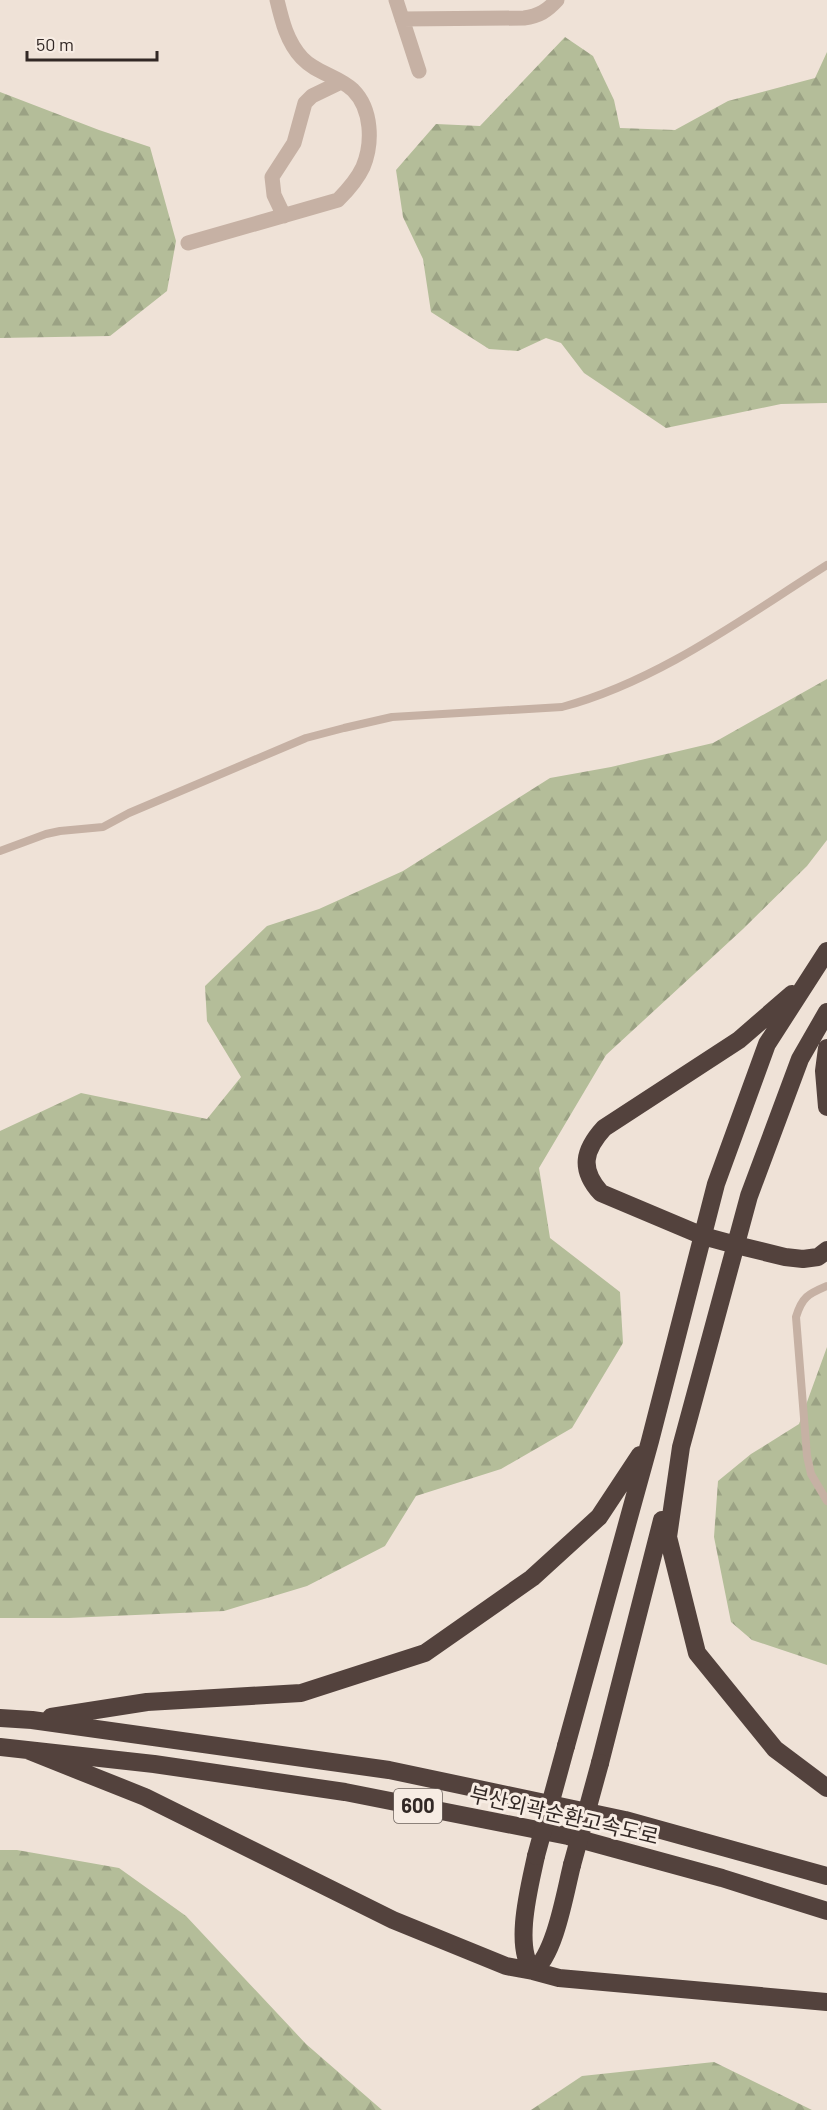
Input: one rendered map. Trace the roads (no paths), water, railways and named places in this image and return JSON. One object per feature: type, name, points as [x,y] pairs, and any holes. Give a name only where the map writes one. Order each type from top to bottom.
[{"type":"highway","points":[[532,1971],[525,1957],[524,1941],[528,1895],[536,1856],[650,1441],[716,1184],[767,1044],[827,951]]},
{"type":"highway","points":[[809,978],[746,1035],[604,1128],[592,1141],[587,1156],[587,1170],[590,1182],[600,1193],[703,1236],[785,1257],[803,1259],[818,1257],[827,1250]]},
{"type":"highway","points":[[532,1971],[539,1966],[551,1943],[749,1196],[800,1059],[827,1012]]},
{"type":"highway","points":[[827,1048],[824,1071],[827,1107]]},
{"type":"highway","points":[[32,1720],[147,1702],[301,1693],[425,1653],[532,1578],[598,1517],[650,1441]]},
{"type":"highway","points":[[681,1448],[668,1538],[697,1653],[775,1749],[827,1788]]},
{"type":"highway","name":"부산외곽순환고속도로","points":[[0,1718],[32,1720],[389,1770],[625,1820],[827,1876]]},
{"type":"highway","name":"부산외곽순환고속도로","points":[[0,1747],[154,1764],[345,1792],[556,1834],[722,1878],[827,1911]]},
{"type":"highway","points":[[27,1749],[145,1797],[393,1920],[506,1966],[559,1978],[827,2002]]},
{"type":"street","points":[[188,243],[338,200],[351,186],[363,166],[369,146],[368,114],[363,102],[352,89],[303,59],[290,42],[277,0]]},
{"type":"street","points":[[396,0],[419,71]]},
{"type":"street","points":[[402,19],[524,18],[536,16],[548,10],[557,0]]},
{"type":"street","points":[[284,216],[274,195],[272,177],[294,143],[305,103],[312,96],[341,82]]},
{"type":"lane","points":[[0,851],[46,834],[103,827],[129,813],[306,738],[344,728],[392,717],[562,707],[589,700],[628,683],[709,639],[827,565]]},
{"type":"lane","points":[[827,1286],[808,1294],[800,1303],[796,1317],[807,1456],[811,1474],[827,1501]]}]
